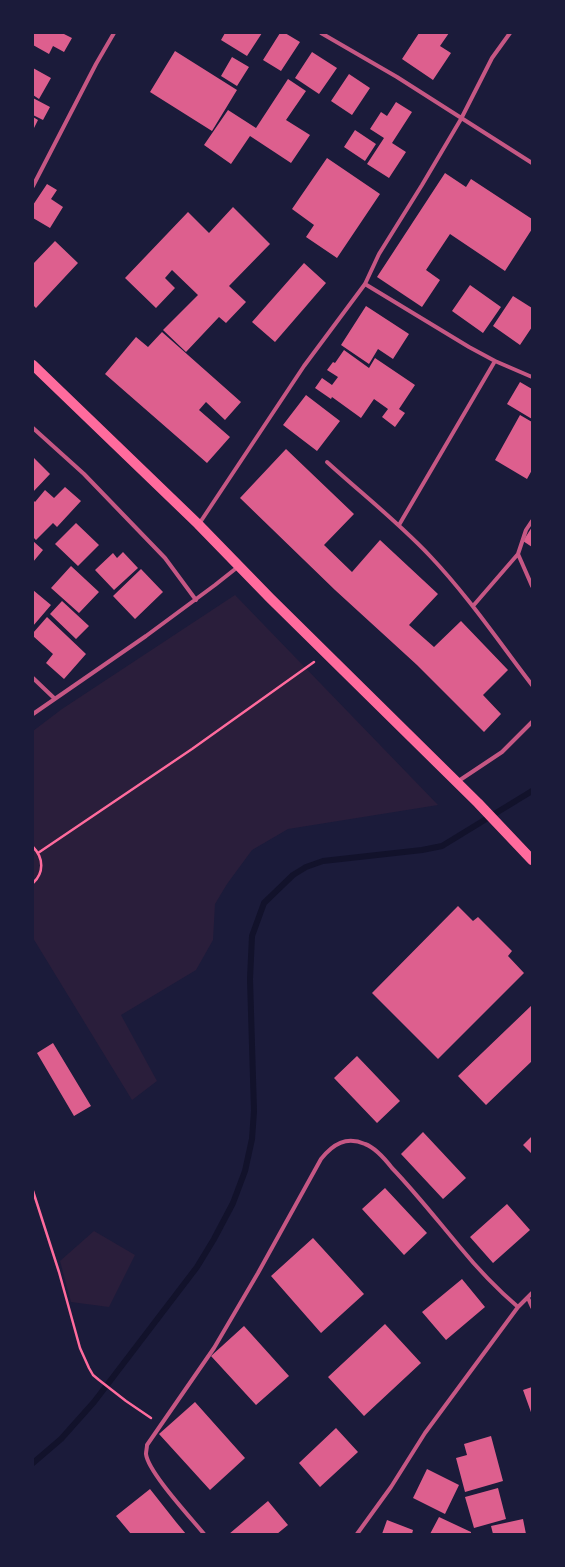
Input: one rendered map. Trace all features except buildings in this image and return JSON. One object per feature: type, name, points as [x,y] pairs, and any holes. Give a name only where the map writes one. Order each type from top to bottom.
[{"type":"main road","points":[[33,365],[198,524],[274,602],[478,803],[532,860]]},
{"type":"street","points":[[33,186],[96,64],[114,33]]},
{"type":"street","points":[[321,33],[397,77],[532,163]]},
{"type":"street","points":[[198,524],[304,366],[365,284],[379,254],[461,119],[492,58],[510,33]]},
{"type":"street","points":[[365,284],[495,361],[532,377]]},
{"type":"street","points":[[399,525],[495,361]]},
{"type":"street","points":[[33,428],[84,474],[165,558],[196,600]]},
{"type":"street","points":[[327,462],[399,525],[430,556],[473,606],[532,686]]},
{"type":"street","points":[[473,606],[518,554],[526,530],[532,521]]},
{"type":"street","points":[[518,554],[532,586]]},
{"type":"street","points":[[33,714],[196,600],[239,565]]},
{"type":"street","points":[[33,678],[54,698]]},
{"type":"street","points":[[457,782],[502,752],[532,722]]},
{"type":"street","points":[[204,1534],[167,1490],[148,1462],[146,1454],[147,1445],[214,1348],[258,1273],[321,1159],[329,1149],[345,1141],[356,1141],[366,1144],[379,1153],[411,1187],[460,1247],[501,1293],[518,1307]]},
{"type":"street","points":[[357,1534],[391,1487],[425,1433],[518,1307],[532,1293]]},
{"type":"street","points":[[528,1298],[532,1307]]},
{"type":"path","points":[[38,853],[192,749],[326,653]]},
{"type":"path","points":[[33,848],[38,853],[42,866],[37,879],[33,883]]},
{"type":"path","points":[[33,1191],[59,1272],[80,1348],[91,1372],[126,1401],[162,1425]]},
{"type":"shaded area","points":[[235,595],[438,805],[288,829],[252,850],[227,884],[215,904],[213,940],[196,970],[121,1015],[157,1081],[132,1100],[33,938],[33,731],[62,709]]},
{"type":"shaded area","points":[[94,1231],[135,1255],[109,1307],[71,1302],[60,1261]]},
{"type":"waterway","points":[[33,1463],[61,1439],[94,1402],[197,1267],[233,1203],[245,1171],[252,1139],[254,1111],[250,979],[252,936],[264,903],[293,875],[306,867],[323,861],[422,850],[442,846],[532,791]]}]
